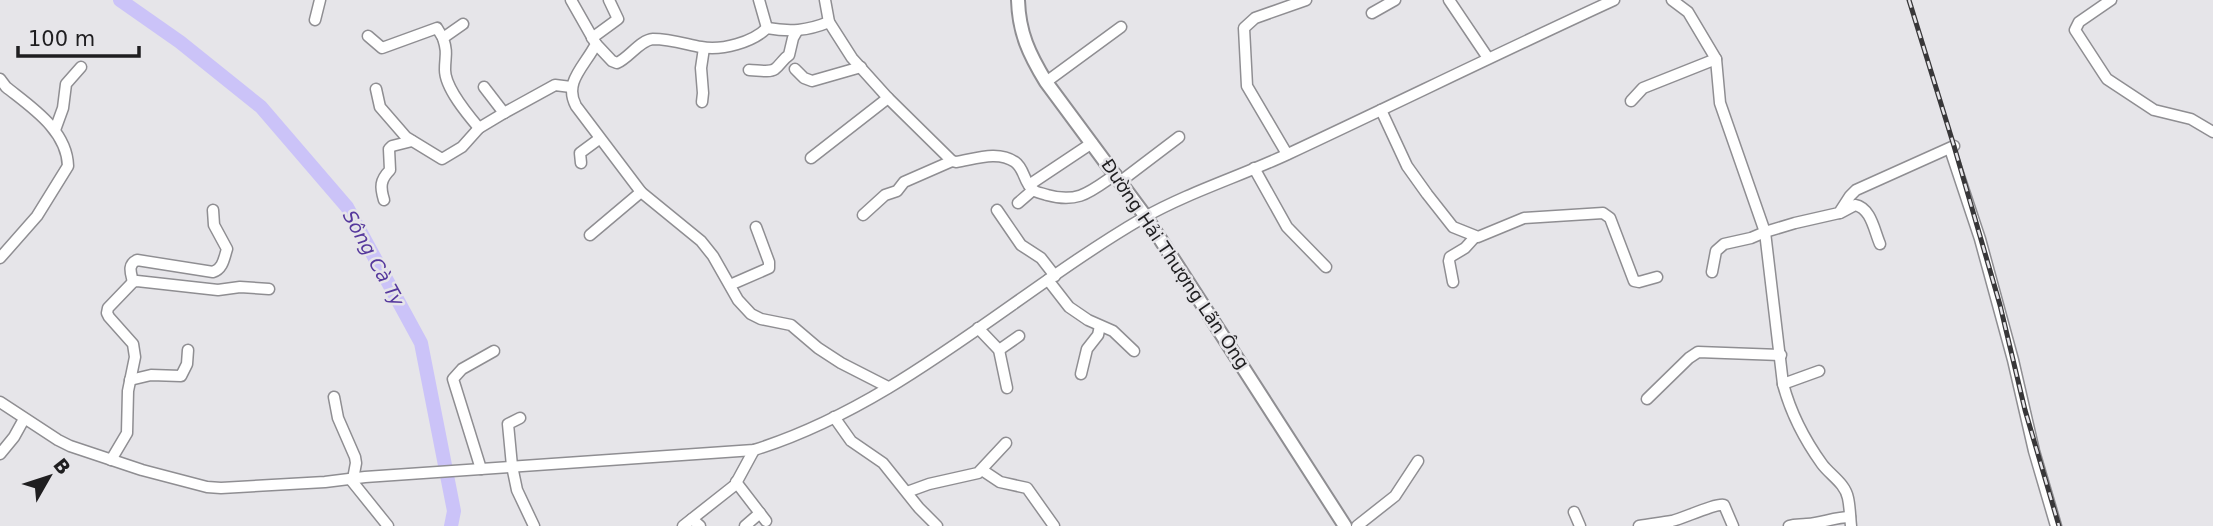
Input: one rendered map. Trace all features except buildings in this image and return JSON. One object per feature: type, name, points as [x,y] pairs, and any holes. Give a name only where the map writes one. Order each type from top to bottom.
[{"type":"street","points":[[315,20],[320,0]]},
{"type":"street","points":[[571,0],[594,41],[615,63],[651,39],[715,48],[748,41],[767,28]]},
{"type":"street","points":[[609,0],[618,19],[594,41],[571,88],[571,96],[576,106],[599,139],[641,192],[701,241],[713,256],[738,300],[754,317],[791,325],[841,363],[887,387]]},
{"type":"street","points":[[759,0],[767,28]]},
{"type":"street","points":[[825,0],[829,22],[844,47],[888,98],[952,161]]},
{"type":"street","name":"Đường Hải Thượng Lãn Ông","points":[[1018,0],[1021,32],[1046,82],[1146,217],[1345,526]]},
{"type":"street","points":[[1287,154],[1247,86],[1244,29],[1255,18],[1306,0]]},
{"type":"street","points":[[1372,13],[1395,0]]},
{"type":"street","points":[[1449,0],[1488,58]]},
{"type":"street","points":[[0,402],[64,443],[184,482],[221,488],[754,450],[807,431],[910,375],[1146,217],[1287,154],[1614,0]]},
{"type":"street","points":[[1672,0],[1688,12],[1716,59],[1720,103],[1765,232],[1783,384],[1788,401],[1800,432],[1821,463],[1844,488],[1848,497],[1850,521],[1834,517],[1789,526]]},
{"type":"street","points":[[2111,0],[2079,22],[2075,30],[2107,79],[2151,108],[2191,119],[2213,132]]},
{"type":"street","points":[[767,28],[804,31],[829,22]]},
{"type":"street","points":[[443,37],[463,24]]},
{"type":"street","points":[[1046,82],[1121,27]]},
{"type":"street","points":[[368,36],[382,48],[437,28],[443,37],[447,55],[446,75],[459,105],[479,128]]},
{"type":"street","points":[[749,70],[775,69],[781,60],[789,55],[797,31]]},
{"type":"street","points":[[702,102],[704,93],[701,68],[704,48]]},
{"type":"street","points":[[1631,101],[1643,88],[1716,59]]},
{"type":"street","points":[[55,130],[63,108],[66,84],[81,67]]},
{"type":"street","points":[[795,69],[804,78],[812,81],[861,67]]},
{"type":"street","points":[[0,79],[55,130],[68,159],[66,172],[37,216],[0,258]]},
{"type":"street","points":[[376,89],[380,107],[412,141],[444,159],[462,147],[479,128],[550,87],[558,85],[571,88]]},
{"type":"street","points":[[484,87],[504,113]]},
{"type":"street","points":[[811,158],[888,98]]},
{"type":"street","points":[[1381,110],[1407,166],[1453,227],[1480,237],[1516,219],[1603,213],[1610,218],[1634,281],[1657,277]]},
{"type":"street","points":[[863,215],[885,195],[897,191],[904,182],[952,161],[991,156],[1009,159],[1018,164],[1031,187],[1054,197],[1072,199],[1119,178],[1179,137]]},
{"type":"street","points":[[581,163],[580,153],[599,139]]},
{"type":"street","points":[[384,200],[381,182],[390,170],[388,149],[412,141]]},
{"type":"street","points":[[1018,203],[1031,187],[1092,143]]},
{"type":"street","points":[[1839,213],[1856,190],[1952,147],[2013,360],[2034,450],[2056,526]]},
{"type":"street","points":[[1254,168],[1287,227],[1326,267]]},
{"type":"street","points":[[590,235],[641,192]]},
{"type":"street","points":[[1712,272],[1718,248],[1724,244],[1839,213],[1855,205],[1867,211],[1880,244]]},
{"type":"street","points":[[997,209],[1021,245],[1041,258],[1069,307],[1112,331],[1134,351]]},
{"type":"street","points":[[133,282],[130,267],[132,262],[137,260],[218,271],[227,249],[214,225],[213,210]]},
{"type":"street","points":[[730,285],[769,268],[756,227]]},
{"type":"street","points":[[1453,282],[1450,257],[1465,248],[1475,237]]},
{"type":"street","points":[[133,282],[218,290],[240,287],[269,289]]},
{"type":"street","points":[[111,460],[127,433],[127,402],[135,350],[107,311],[133,282]]},
{"type":"street","points":[[1081,374],[1087,349],[1098,335],[1100,326]]},
{"type":"street","points":[[978,328],[999,350],[1007,388]]},
{"type":"street","points":[[999,350],[1019,336]]},
{"type":"street","points":[[130,380],[151,375],[181,376],[187,364],[188,350]]},
{"type":"street","points":[[479,469],[452,383],[462,369],[494,351]]},
{"type":"street","points":[[1647,399],[1698,352],[1781,355]]},
{"type":"street","points":[[1783,384],[1819,371]]},
{"type":"street","points":[[334,397],[338,418],[355,457],[352,479]]},
{"type":"street","points":[[834,417],[851,441],[883,463],[937,526]]},
{"type":"street","points":[[520,418],[508,424],[512,466],[517,490],[534,526]]},
{"type":"street","points":[[0,454],[24,419]]},
{"type":"street","points":[[907,492],[937,482],[974,475],[982,470],[1006,443]]},
{"type":"street","points":[[683,526],[696,522],[736,482],[754,450]]},
{"type":"street","points":[[1357,526],[1395,496],[1418,461]]},
{"type":"street","points":[[982,470],[1000,482],[1027,488],[1054,526]]},
{"type":"street","points":[[352,479],[388,526]]},
{"type":"street","points":[[736,482],[763,517],[746,526]]},
{"type":"street","points":[[1639,526],[1675,520],[1720,503],[1724,505],[1733,526]]},
{"type":"street","points":[[1573,512],[1580,526]]},
{"type":"waterway","name":"Sông Cà Ty","points":[[120,0],[180,42],[261,107],[347,207],[421,343],[454,511],[451,526]]},
{"type":"railway","points":[[1909,0],[2000,305],[2025,410],[2059,526]]}]
